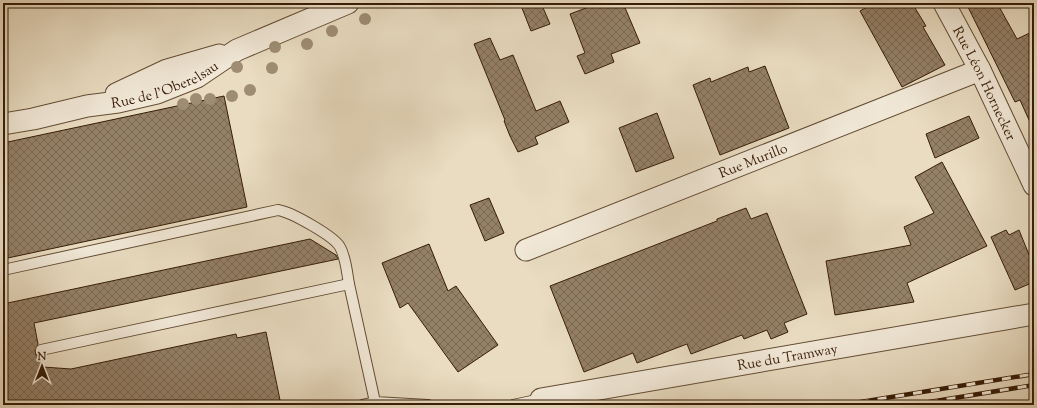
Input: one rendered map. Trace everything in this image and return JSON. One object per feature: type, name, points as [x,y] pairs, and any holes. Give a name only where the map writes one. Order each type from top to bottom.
[{"type":"street","name":"Rue de l'Oberelsau","points":[[3,124],[33,119],[87,106],[167,70],[237,50],[348,3]]},
{"type":"street","name":"Rue Léon Hornecker","points":[[944,3],[980,70],[1034,186]]},
{"type":"street","name":"Rue Murillo","points":[[526,250],[980,70]]},
{"type":"street","name":"Rue du Tramway","points":[[541,399],[1034,314]]},
{"type":"lane","points":[[3,270],[278,210],[293,215],[337,244],[342,253],[375,402]]},
{"type":"lane","points":[[41,350],[349,284]]},
{"type":"lane","points":[[513,405],[541,399]]},
{"type":"lane","points":[[362,405],[375,402],[428,405]]},
{"type":"building","points":[[520,3],[541,3],[550,24],[531,31]]},
{"type":"building","points":[[599,3],[623,3],[640,43],[611,54],[614,62],[585,74],[577,56],[585,53],[570,14]]},
{"type":"building","points":[[874,3],[912,3],[926,26],[923,27],[945,65],[902,87],[860,11]]},
{"type":"building","points":[[966,3],[997,3],[1017,39],[1034,31],[1034,131],[1020,100],[1015,102]]},
{"type":"building","points":[[490,38],[500,60],[513,55],[536,111],[560,101],[569,122],[535,137],[538,144],[518,152],[510,136],[474,44]]},
{"type":"building","points":[[765,66],[789,128],[720,155],[693,85],[710,78],[711,82],[748,67],[749,72]]},
{"type":"building","points":[[224,96],[247,207],[3,259],[3,143]]},
{"type":"building","points":[[657,113],[674,158],[636,172],[619,128]]},
{"type":"building","points":[[969,116],[979,138],[935,158],[926,134]]},
{"type":"building","points":[[942,162],[987,246],[907,283],[914,302],[835,315],[826,261],[911,245],[904,227],[934,213],[915,177]]},
{"type":"building","points":[[489,198],[504,233],[485,241],[470,205]]},
{"type":"building","points":[[746,208],[751,219],[767,213],[807,314],[784,323],[788,332],[771,339],[767,330],[744,339],[742,335],[691,354],[687,344],[637,363],[633,353],[584,372],[550,286],[717,221],[717,219]]},
{"type":"building","points":[[1006,230],[1009,235],[1019,230],[1034,267],[1034,282],[1015,290],[991,237]]},
{"type":"building","points":[[310,239],[336,255],[338,259],[34,323],[38,344],[35,351],[36,355],[41,356],[43,367],[71,369],[236,334],[237,338],[266,332],[280,400],[255,405],[254,402],[237,405],[3,405],[3,304]]},
{"type":"building","points":[[429,244],[448,291],[456,286],[498,345],[458,372],[408,303],[400,308],[382,263]]},
{"type":"railway","points":[[842,405],[1034,374]]},
{"type":"railway","points":[[911,405],[1034,385]]}]
